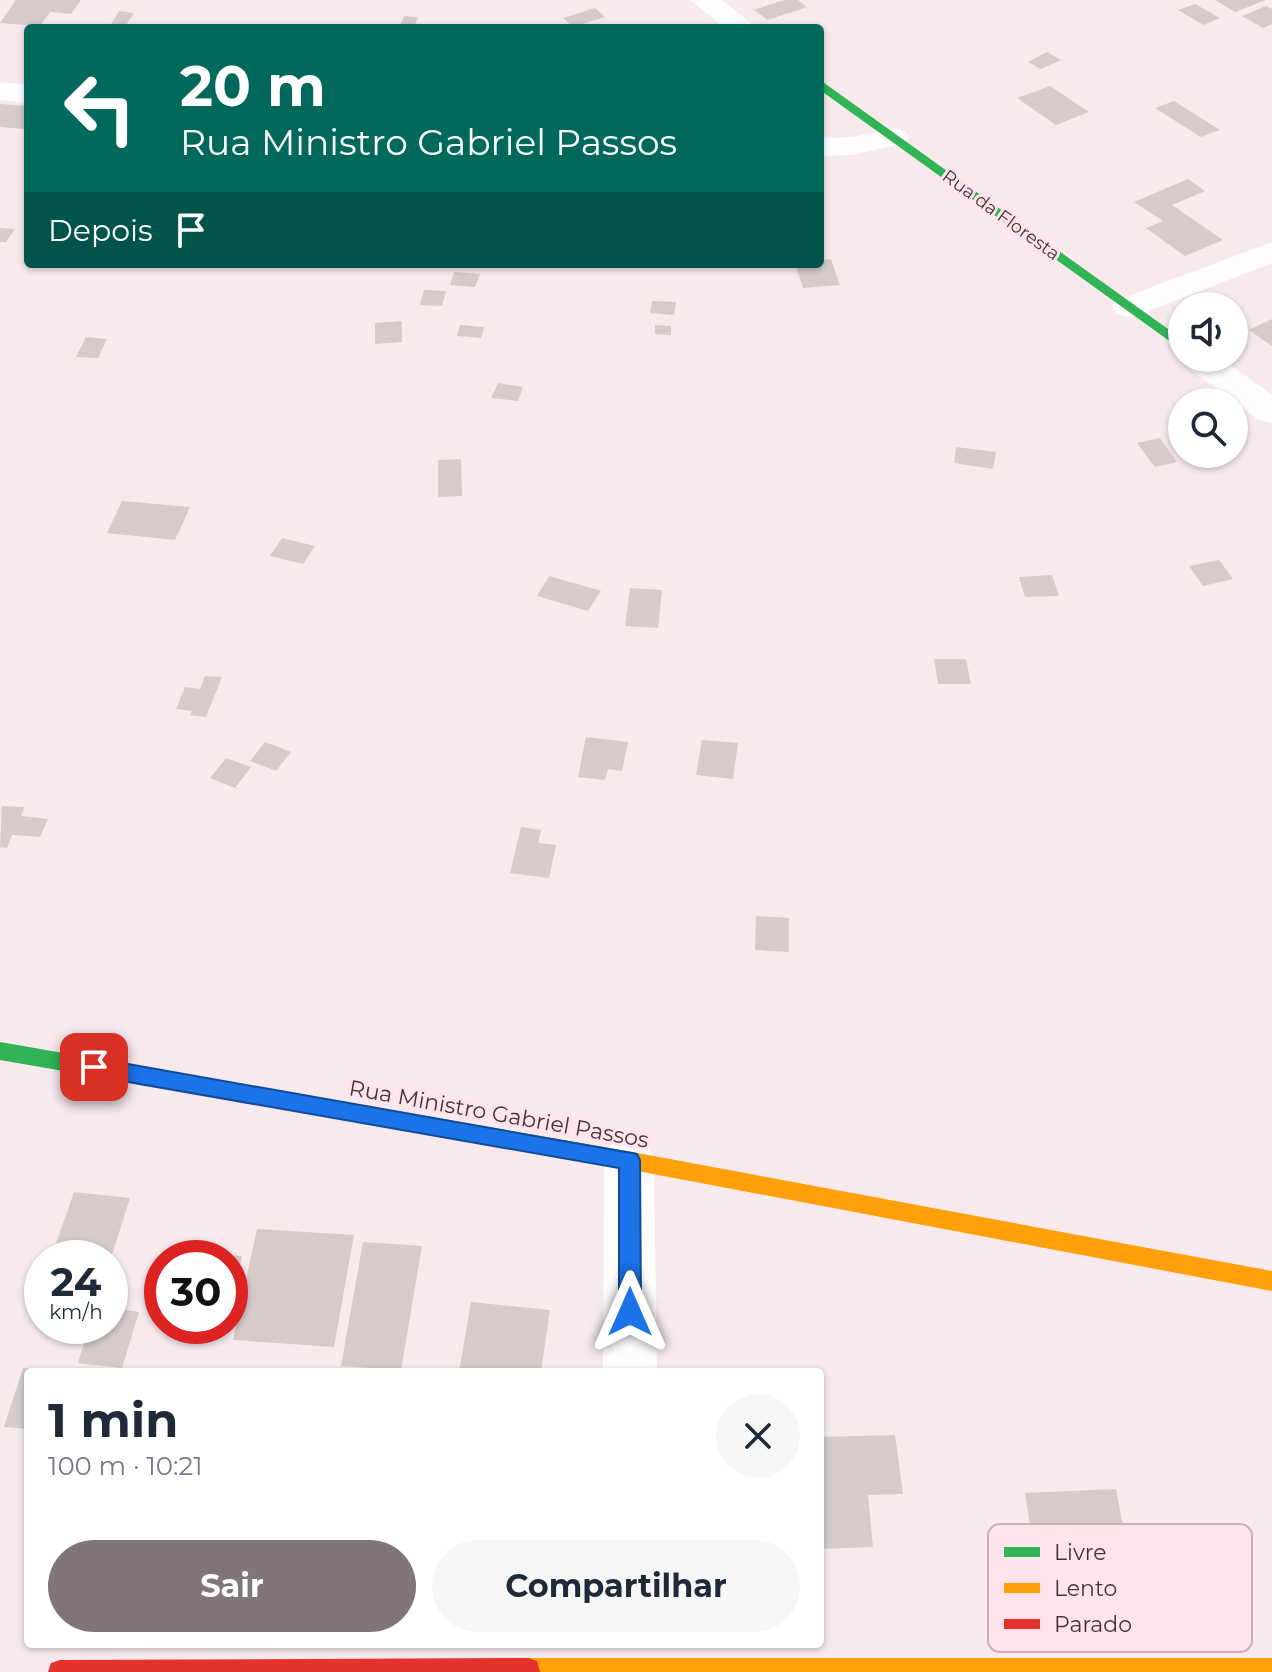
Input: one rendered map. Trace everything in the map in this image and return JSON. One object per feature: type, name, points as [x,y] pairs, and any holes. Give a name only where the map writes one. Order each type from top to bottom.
[{"type":"street","points":[[704,0],[737,24]]},
{"type":"street","name":"Rua da Floresta","points":[[824,87],[1168,336]]},
{"type":"street","points":[[0,91],[24,94]]},
{"type":"street","points":[[824,147],[853,146],[894,137]]},
{"type":"street","points":[[1129,307],[1272,252]]},
{"type":"street","points":[[1217,372],[1272,412]]},
{"type":"street","name":"Rua Ministro Gabriel Passos","points":[[0,1051],[629,1160],[1272,1281]]},
{"type":"street","points":[[629,1160],[630,1368]]},
{"type":"street","points":[[60,1672],[631,1662],[1272,1670]]},
{"type":"building","points":[[16,0],[81,0],[71,14],[50,12],[41,24],[0,23]]},
{"type":"building","points":[[784,0],[798,0],[807,7],[768,20],[754,10]]},
{"type":"building","points":[[1215,0],[1266,0],[1235,12]]},
{"type":"building","points":[[1195,4],[1220,18],[1203,25],[1178,10]]},
{"type":"building","points":[[1266,6],[1272,9],[1272,24],[1263,28],[1242,16]]},
{"type":"building","points":[[595,8],[605,17],[583,24],[570,24],[563,18]]},
{"type":"building","points":[[119,11],[134,13],[127,24],[111,24]]},
{"type":"building","points":[[404,16],[418,17],[415,24],[401,24]]},
{"type":"building","points":[[1047,52],[1061,60],[1041,69],[1028,62]]},
{"type":"building","points":[[1050,86],[1089,112],[1056,125],[1017,98]]},
{"type":"building","points":[[1174,101],[1220,130],[1201,137],[1155,108]]},
{"type":"building","points":[[0,104],[24,106],[24,129],[0,127]]},
{"type":"building","points":[[1188,179],[1205,191],[1172,205],[1223,240],[1185,256],[1146,228],[1163,221],[1134,202]]},
{"type":"building","points":[[0,228],[15,229],[6,242],[0,242]]},
{"type":"building","points":[[831,259],[840,285],[803,288],[796,268],[824,268],[824,260]]},
{"type":"building","points":[[454,272],[480,274],[475,287],[450,285]]},
{"type":"building","points":[[424,290],[446,291],[442,306],[420,305]]},
{"type":"building","points":[[652,301],[676,302],[674,315],[650,313]]},
{"type":"building","points":[[1272,319],[1272,346],[1249,330]]},
{"type":"building","points":[[402,321],[402,342],[375,344],[375,323]]},
{"type":"building","points":[[460,325],[484,327],[481,338],[457,336]]},
{"type":"building","points":[[655,325],[671,326],[671,335],[655,334]]},
{"type":"building","points":[[86,337],[107,339],[98,358],[76,357]]},
{"type":"building","points":[[498,383],[523,387],[518,401],[491,398]]},
{"type":"building","points":[[1160,438],[1168,449],[1168,464],[1155,467],[1137,443]]},
{"type":"building","points":[[956,447],[996,452],[993,469],[954,463]]},
{"type":"building","points":[[461,459],[462,496],[438,497],[438,460]]},
{"type":"building","points":[[122,501],[190,507],[175,540],[107,533]]},
{"type":"building","points":[[282,538],[315,546],[303,564],[270,556]]},
{"type":"building","points":[[1219,560],[1233,579],[1203,586],[1189,566]]},
{"type":"building","points":[[1052,575],[1059,596],[1025,597],[1019,577]]},
{"type":"building","points":[[549,576],[601,591],[588,611],[537,596]]},
{"type":"building","points":[[630,588],[662,590],[658,628],[625,626]]},
{"type":"building","points":[[934,659],[966,659],[971,684],[938,684]]},
{"type":"building","points":[[205,676],[222,677],[206,717],[176,709],[185,687],[200,689]]},
{"type":"building","points":[[586,737],[628,742],[622,771],[608,769],[605,780],[578,777]]},
{"type":"building","points":[[702,740],[738,743],[733,779],[696,775]]},
{"type":"building","points":[[265,742],[291,752],[276,771],[250,761]]},
{"type":"building","points":[[226,758],[251,767],[235,788],[210,778]]},
{"type":"building","points":[[2,806],[24,807],[21,816],[48,819],[40,837],[12,835],[7,848],[0,847]]},
{"type":"building","points":[[521,827],[541,830],[538,843],[556,845],[549,878],[510,873]]},
{"type":"building","points":[[756,916],[789,918],[789,952],[755,950]]},
{"type":"building","points":[[74,1192],[130,1198],[117,1240],[57,1240]]},
{"type":"building","points":[[257,1229],[354,1235],[334,1347],[248,1341],[248,1271]]},
{"type":"building","points":[[363,1242],[422,1246],[401,1368],[341,1366]]},
{"type":"building","points":[[471,1302],[550,1310],[542,1368],[460,1368]]},
{"type":"building","points":[[128,1310],[139,1312],[122,1368],[78,1363],[84,1344],[128,1344]]},
{"type":"building","points":[[23,1368],[24,1368],[24,1429],[4,1427]]},
{"type":"building","points":[[895,1435],[903,1494],[868,1495],[873,1547],[824,1549],[824,1437]]},
{"type":"building","points":[[1116,1489],[1123,1524],[1030,1524],[1025,1493]]},
{"type":"traffic: fast","points":[[824,87],[1168,336]]},
{"type":"traffic: fast","points":[[0,1051],[632,1161]]},
{"type":"traffic: slow","points":[[632,1161],[1272,1281]]},
{"type":"traffic: slow","points":[[528,1670],[1272,1670]]},
{"type":"traffic: jam","points":[[60,1672],[528,1670]]},
{"type":"route","points":[[94,1067],[629,1160],[630,1312]]}]
